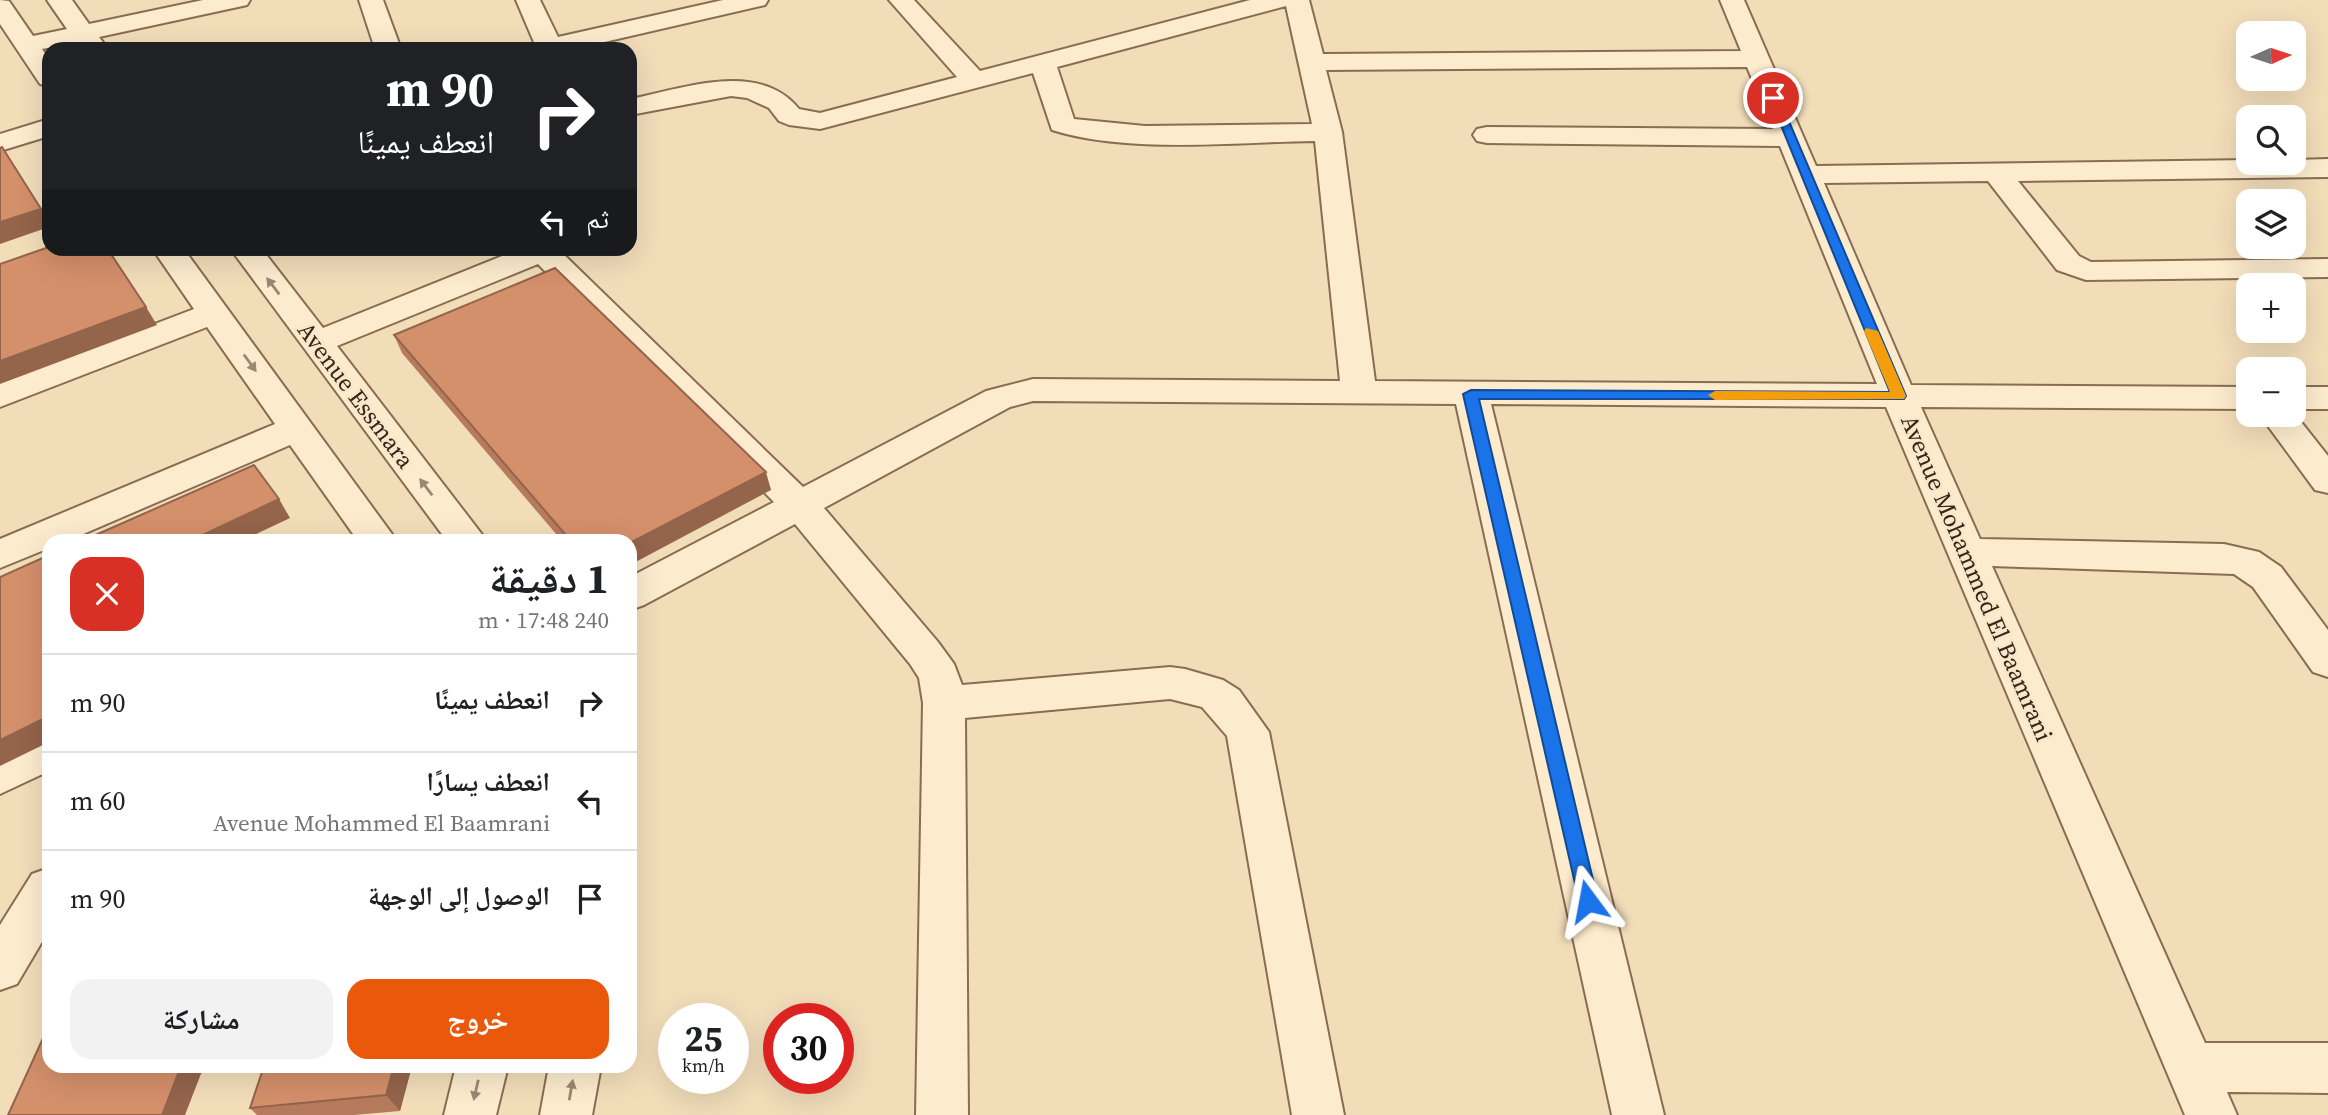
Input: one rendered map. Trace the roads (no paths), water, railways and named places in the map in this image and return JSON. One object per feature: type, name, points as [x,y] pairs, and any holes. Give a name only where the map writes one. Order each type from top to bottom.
[{"type":"street","points":[[58,0],[89,41],[233,1]]},
{"type":"street","points":[[371,0],[386,42]]},
{"type":"street","points":[[528,0],[545,42]]},
{"type":"street","points":[[571,42],[756,0]]},
{"type":"street","points":[[901,0],[975,80]]},
{"type":"street","points":[[637,106],[731,88],[752,90],[779,102],[789,116],[820,121],[1279,0]]},
{"type":"street","points":[[1297,0],[1328,132],[1359,394]]},
{"type":"street","name":"Avenue Mohammed El Baamrani","points":[[1732,0],[1966,552],[2211,1115]]},
{"type":"street","points":[[0,6],[42,68]]},
{"type":"street","points":[[26,45],[42,44]]},
{"type":"street","points":[[1311,62],[1756,59]]},
{"type":"street","points":[[1043,64],[1059,117],[1070,130],[1122,133],[1328,132]]},
{"type":"street","points":[[0,143],[42,129]]},
{"type":"street","points":[[1487,135],[1790,138]]},
{"type":"street","points":[[1806,175],[2328,168]]},
{"type":"street","points":[[1997,173],[2068,263],[2086,271],[2328,268]]},
{"type":"street","points":[[173,256],[373,534]]},
{"type":"street","name":"Avenue Essmara","points":[[251,256],[463,534]]},
{"type":"street","points":[[316,343],[526,256]]},
{"type":"street","points":[[547,256],[800,506],[924,653],[939,675],[944,703],[942,1115]]},
{"type":"street","points":[[0,396],[214,313]]},
{"type":"street","points":[[637,592],[1015,393],[1052,389],[1359,394],[2236,398]]},
{"type":"street","points":[[1471,394],[1638,1115]]},
{"type":"street","points":[[2306,398],[2328,398]]},
{"type":"street","points":[[2286,427],[2328,481]]},
{"type":"street","points":[[47,534],[297,428]]},
{"type":"street","points":[[0,554],[42,536]]},
{"type":"street","points":[[1966,552],[2224,558],[2245,562],[2267,577],[2328,661]]},
{"type":"street","points":[[944,703],[1170,683],[1200,687],[1227,701],[1248,732],[1318,1115]]},
{"type":"street","points":[[0,776],[42,755]]},
{"type":"street","points":[[0,968],[42,899]]},
{"type":"street","points":[[2190,1067],[2328,1068]]},
{"type":"street","points":[[470,1115],[480,1073]]},
{"type":"street","points":[[566,1115],[574,1073]]}]
